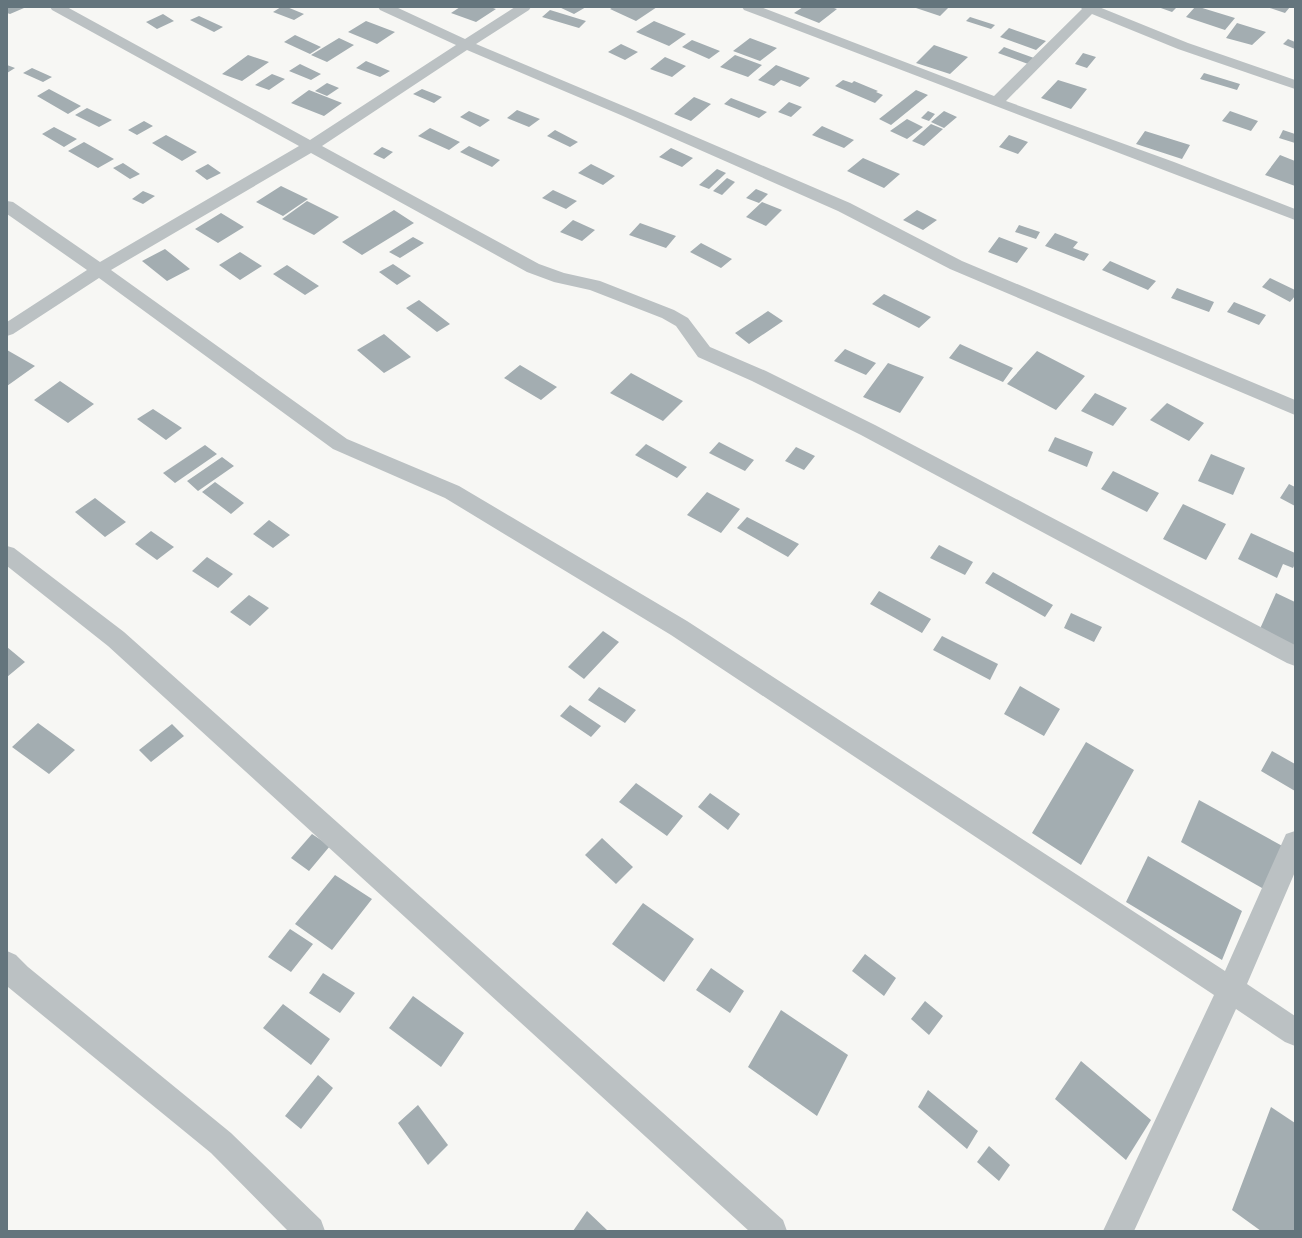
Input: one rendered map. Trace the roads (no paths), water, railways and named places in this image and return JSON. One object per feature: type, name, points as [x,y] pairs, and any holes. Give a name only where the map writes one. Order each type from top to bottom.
[{"type":"street","points":[[57,7],[533,268],[560,278],[594,285],[657,309],[675,318],[682,322],[704,352],[759,376],[875,433],[1295,656]]},
{"type":"street","points":[[385,7],[466,45],[628,113],[844,207],[956,265],[1295,408]]},
{"type":"street","points":[[7,330],[99,270],[311,146],[524,7]]},
{"type":"street","points":[[749,7],[996,102],[1168,165],[1295,215]]},
{"type":"street","points":[[996,102],[1090,7],[1183,46],[1295,85]]},
{"type":"street","points":[[7,206],[99,270],[340,444],[452,492],[679,628],[1295,1032]]},
{"type":"street","points":[[7,554],[116,639],[772,1231]]},
{"type":"street","points":[[1118,1231],[1231,989],[1295,843]]},
{"type":"street","points":[[7,964],[18,977],[221,1143],[310,1231]]}]
